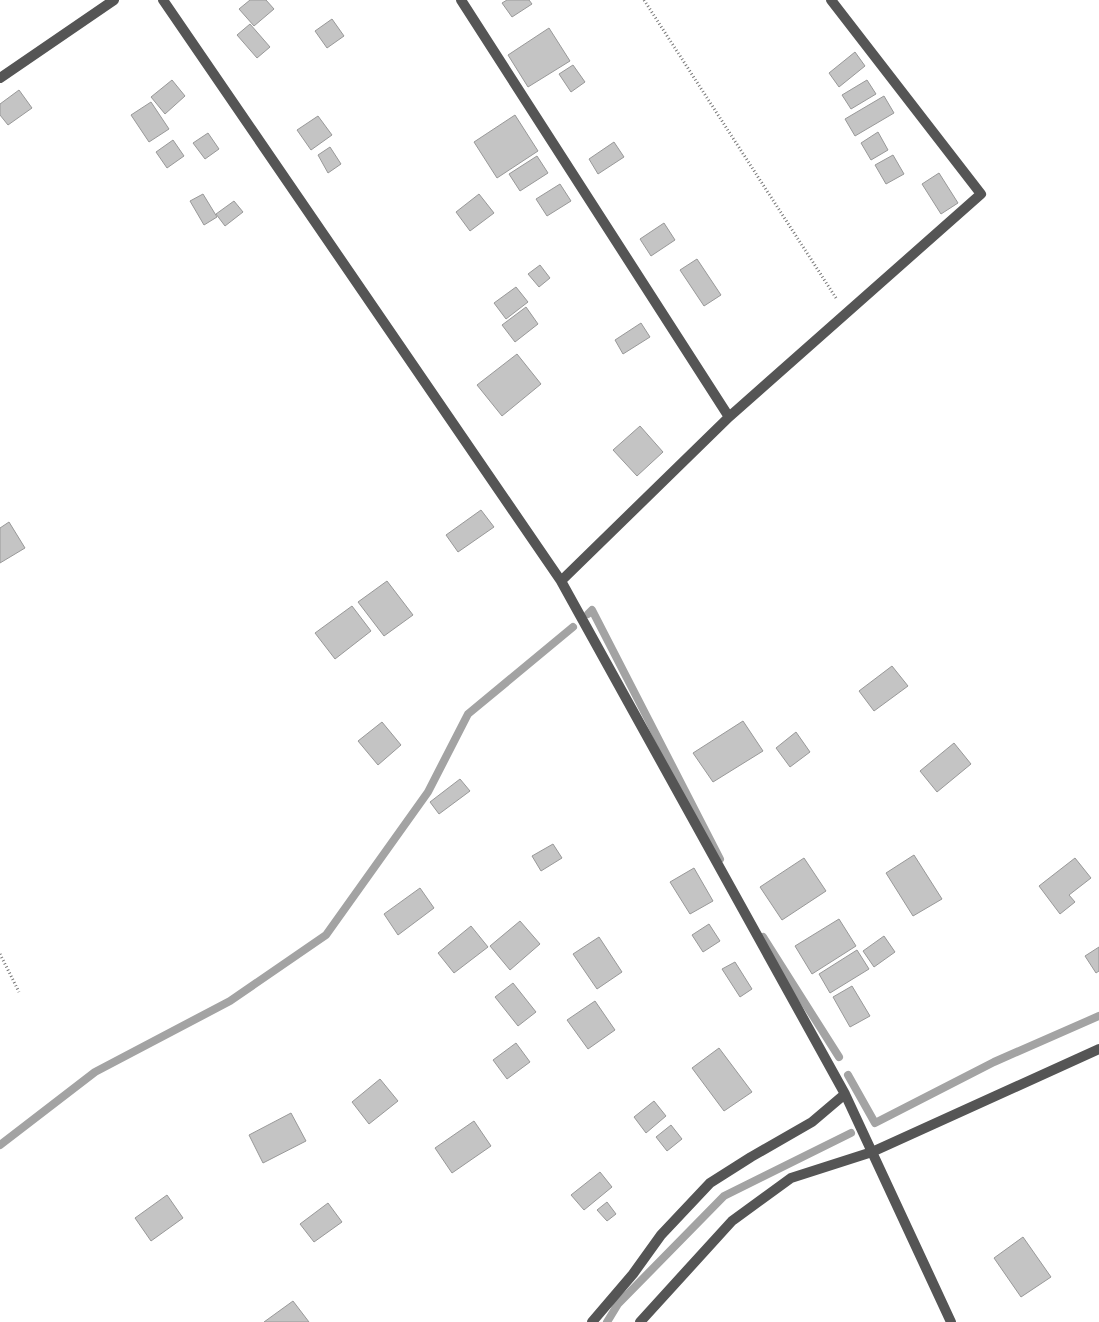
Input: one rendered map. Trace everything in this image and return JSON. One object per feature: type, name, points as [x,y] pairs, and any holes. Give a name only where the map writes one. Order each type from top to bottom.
[{"type":"street","points":[[0,78],[114,0]]},
{"type":"street","points":[[163,0],[561,581],[845,1094],[951,1322]]},
{"type":"street","points":[[461,0],[729,417]]},
{"type":"street","points":[[561,581],[729,417],[981,194],[831,0]]},
{"type":"street","points":[[640,1322],[732,1221],[791,1178],[872,1152],[1099,1049]]},
{"type":"street","points":[[592,1322],[633,1274],[661,1235],[710,1183],[812,1122],[845,1094]]},
{"type":"path","points":[[644,0],[846,313]]},
{"type":"path","points":[[0,954],[19,992]]},
{"type":"building","points":[[250,0],[266,0],[274,9],[254,26],[239,9]]},
{"type":"building","points":[[507,0],[529,0],[532,4],[512,17],[502,3]]},
{"type":"building","points":[[332,19],[344,36],[327,48],[315,31]]},
{"type":"building","points":[[250,24],[270,47],[257,58],[237,35]]},
{"type":"building","points":[[549,28],[570,61],[528,87],[508,55]]},
{"type":"building","points":[[855,52],[865,66],[839,87],[829,73]]},
{"type":"building","points":[[573,65],[585,82],[571,92],[559,74]]},
{"type":"building","points":[[172,80],[185,96],[165,114],[151,97]]},
{"type":"building","points":[[867,80],[876,94],[851,109],[842,95]]},
{"type":"building","points":[[19,90],[32,108],[8,125],[0,115],[0,104]]},
{"type":"building","points":[[884,96],[894,113],[855,136],[845,119]]},
{"type":"building","points":[[151,102],[169,129],[149,142],[131,115]]},
{"type":"building","points":[[515,115],[538,151],[497,178],[474,142]]},
{"type":"building","points":[[318,116],[332,135],[311,150],[297,130]]},
{"type":"building","points":[[878,132],[888,150],[871,160],[861,143]]},
{"type":"building","points":[[208,133],[219,149],[205,159],[193,143]]},
{"type":"building","points":[[173,140],[184,156],[167,168],[156,152]]},
{"type":"building","points":[[614,142],[624,157],[598,174],[589,159]]},
{"type":"building","points":[[330,147],[341,164],[328,173],[318,155]]},
{"type":"building","points":[[893,155],[904,174],[886,184],[875,165]]},
{"type":"building","points":[[537,156],[548,173],[520,191],[509,174]]},
{"type":"building","points":[[939,173],[958,203],[941,214],[922,184]]},
{"type":"building","points":[[560,184],[571,201],[547,216],[536,199]]},
{"type":"building","points":[[203,194],[217,217],[204,225],[190,201]]},
{"type":"building","points":[[479,194],[494,213],[470,231],[456,212]]},
{"type":"building","points":[[234,201],[243,212],[225,226],[216,214]]},
{"type":"building","points":[[664,223],[675,240],[651,256],[640,239]]},
{"type":"building","points":[[697,259],[721,295],[704,306],[680,270]]},
{"type":"building","points":[[540,265],[550,278],[539,287],[528,274]]},
{"type":"building","points":[[516,287],[528,302],[506,319],[494,303]]},
{"type":"building","points":[[526,307],[538,324],[515,342],[502,325]]},
{"type":"building","points":[[641,323],[650,337],[623,354],[615,340]]},
{"type":"building","points":[[517,354],[541,384],[502,416],[477,385]]},
{"type":"building","points":[[640,426],[663,452],[637,476],[613,450]]},
{"type":"building","points":[[481,510],[494,527],[458,552],[446,535]]},
{"type":"building","points":[[9,522],[25,548],[0,563],[0,528]]},
{"type":"building","points":[[387,581],[413,615],[384,636],[358,602]]},
{"type":"building","points":[[352,606],[371,631],[335,659],[315,633]]},
{"type":"building","points":[[892,666],[908,686],[874,711],[859,691]]},
{"type":"building","points":[[743,721],[763,751],[713,782],[693,753]]},
{"type":"building","points":[[382,722],[401,745],[378,765],[358,741]]},
{"type":"building","points":[[796,732],[810,752],[790,767],[776,748]]},
{"type":"building","points":[[954,743],[971,764],[937,792],[920,771]]},
{"type":"building","points":[[460,779],[470,791],[439,814],[430,802]]},
{"type":"building","points":[[553,844],[562,858],[541,871],[532,856]]},
{"type":"building","points":[[914,855],[942,899],[913,916],[886,873]]},
{"type":"building","points":[[804,858],[826,891],[782,920],[760,887]]},
{"type":"building","points":[[1075,858],[1091,878],[1069,895],[1075,902],[1060,914],[1039,886]]},
{"type":"building","points":[[694,868],[713,901],[690,914],[670,882]]},
{"type":"building","points":[[420,888],[434,908],[398,935],[384,914]]},
{"type":"building","points":[[839,919],[856,946],[812,974],[795,946]]},
{"type":"building","points":[[520,921],[540,944],[510,970],[490,946]]},
{"type":"building","points":[[709,924],[720,941],[703,952],[692,935]]},
{"type":"building","points":[[471,926],[488,947],[454,973],[438,953]]},
{"type":"building","points":[[884,936],[895,952],[874,967],[863,951]]},
{"type":"building","points":[[599,937],[622,972],[597,989],[573,954]]},
{"type":"building","points":[[1099,947],[1099,971],[1096,973],[1085,956]]},
{"type":"building","points":[[857,950],[869,969],[830,993],[819,974]]},
{"type":"building","points":[[735,962],[752,989],[740,997],[722,969]]},
{"type":"building","points":[[513,983],[536,1012],[518,1026],[495,997]]},
{"type":"building","points":[[852,986],[870,1016],[850,1027],[833,997]]},
{"type":"building","points":[[595,1001],[615,1030],[588,1049],[567,1020]]},
{"type":"building","points":[[516,1043],[530,1062],[507,1079],[493,1060]]},
{"type":"building","points":[[719,1048],[752,1092],[724,1111],[692,1068]]},
{"type":"building","points":[[380,1079],[398,1101],[369,1124],[352,1102]]},
{"type":"building","points":[[654,1101],[666,1116],[646,1133],[634,1117]]},
{"type":"building","points":[[291,1113],[306,1141],[263,1163],[249,1135]]},
{"type":"building","points":[[474,1121],[491,1146],[452,1173],[435,1148]]},
{"type":"building","points":[[671,1125],[682,1139],[667,1151],[656,1137]]},
{"type":"building","points":[[600,1172],[612,1187],[584,1210],[571,1195]]},
{"type":"building","points":[[167,1195],[183,1218],[151,1241],[135,1218]]},
{"type":"building","points":[[607,1202],[616,1214],[607,1221],[597,1210]]},
{"type":"building","points":[[328,1203],[342,1222],[314,1242],[300,1224]]},
{"type":"building","points":[[1023,1237],[1051,1277],[1021,1297],[994,1258]]},
{"type":"building","points":[[293,1301],[309,1322],[264,1322]]},
{"type":"waterway","points":[[588,614],[592,610],[720,859]]},
{"type":"waterway","points":[[0,1145],[95,1072],[230,1001],[326,935],[428,792],[468,714],[573,627]]},
{"type":"waterway","points":[[763,937],[839,1057]]},
{"type":"waterway","points":[[848,1075],[875,1123],[994,1062],[1099,1016]]},
{"type":"waterway","points":[[607,1322],[618,1304],[724,1196],[851,1133]]}]
